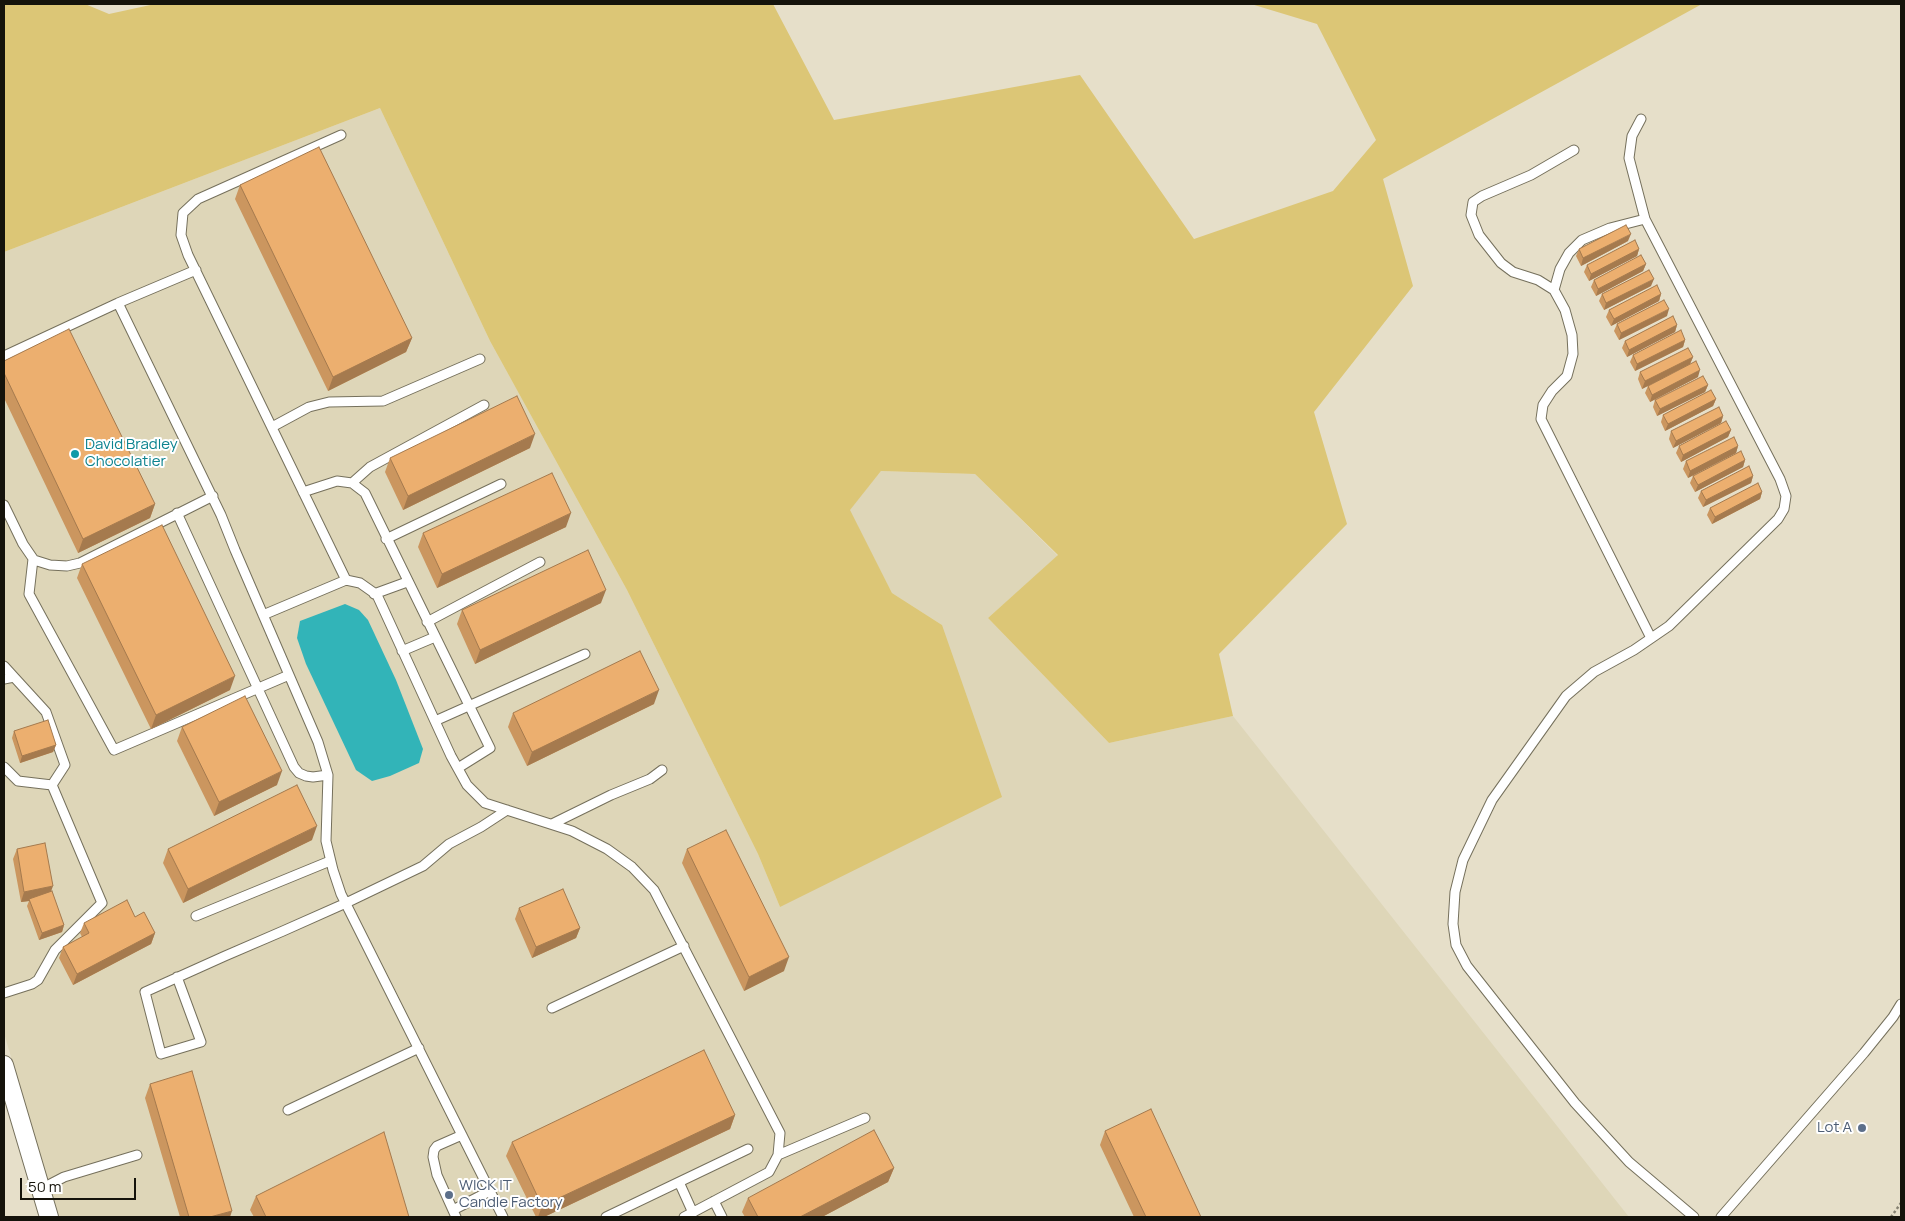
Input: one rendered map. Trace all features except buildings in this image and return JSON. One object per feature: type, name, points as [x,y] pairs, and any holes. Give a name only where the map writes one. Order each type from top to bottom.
[{"type":"street","points":[[4,1065],[49,1217]]},
{"type":"lane","points":[[1641,119],[1632,136],[1629,158],[1645,219],[1780,479],[1786,496],[1784,509],[1778,519],[1669,626],[1634,650],[1594,672],[1566,696],[1492,800],[1464,860],[1455,892],[1453,924],[1456,944],[1467,966],[1569,1096],[1629,1162],[1694,1217]]},
{"type":"lane","points":[[341,134],[198,200],[182,213],[181,236],[346,580]]},
{"type":"lane","points":[[1574,150],[1531,175],[1472,202],[1471,215],[1479,235],[1502,263],[1513,272],[1538,280],[1554,290],[1565,310],[1572,335],[1573,354],[1567,376],[1552,391],[1543,405],[1541,419],[1652,638]]},
{"type":"lane","points":[[1554,290],[1560,268],[1569,253],[1582,240],[1610,228],[1645,219]]},
{"type":"lane","points":[[4,356],[118,303],[196,270]]},
{"type":"lane","points":[[118,303],[213,496],[318,742],[328,775],[326,841],[330,861],[346,903],[503,1217]]},
{"type":"lane","points":[[272,426],[309,407],[328,402],[383,401],[480,358]]},
{"type":"lane","points":[[352,483],[370,466],[484,406]]},
{"type":"lane","points":[[303,492],[337,481],[352,483],[365,493],[490,748],[458,768]]},
{"type":"lane","points":[[386,539],[501,484]]},
{"type":"lane","points":[[4,505],[23,544],[33,559],[50,565],[67,566],[80,563],[213,496]]},
{"type":"lane","points":[[177,513],[294,767],[299,773],[313,777],[328,775]]},
{"type":"lane","points":[[33,559],[29,594],[114,750],[289,675]]},
{"type":"lane","points":[[427,622],[540,562]]},
{"type":"lane","points":[[263,615],[346,580],[360,583],[377,595],[435,721],[467,785],[485,803],[572,831],[607,849],[632,867],[654,890],[780,1133],[778,1155],[769,1172],[688,1215],[679,1182]]},
{"type":"lane","points":[[374,594],[407,582]]},
{"type":"lane","points":[[402,651],[435,637]]},
{"type":"lane","points":[[435,721],[585,654]]},
{"type":"lane","points":[[4,666],[46,712],[65,765],[52,785]]},
{"type":"lane","points":[[4,679],[14,677]]},
{"type":"lane","points":[[4,767],[18,780],[52,785]]},
{"type":"lane","points":[[552,824],[650,778],[662,770]]},
{"type":"lane","points":[[4,993],[32,984],[38,980],[55,950],[102,902],[52,785]]},
{"type":"lane","points":[[177,977],[201,1042],[161,1054],[145,992],[177,977],[346,903],[422,866],[449,844],[481,828],[507,810]]},
{"type":"lane","points":[[196,916],[330,861]]},
{"type":"lane","points":[[552,1008],[684,946]]},
{"type":"lane","points":[[1721,1217],[1864,1053],[1901,1004]]},
{"type":"lane","points":[[288,1110],[419,1048]]},
{"type":"lane","points":[[778,1155],[865,1118]]},
{"type":"lane","points":[[462,1135],[437,1146],[433,1157],[437,1175],[455,1214],[490,1191]]},
{"type":"lane","points":[[610,1216],[748,1149]]},
{"type":"lane","points":[[41,1189],[64,1177],[137,1155]]},
{"type":"lane","points":[[714,1201],[722,1217]]},
{"type":"path","points":[[1891,1217],[1901,1203]]},
{"type":"shaded area","points":[[4,4],[85,4],[109,14],[155,4],[773,4],[834,120],[1080,75],[1194,239],[1333,191],[1376,140],[1317,24],[1251,4],[1702,4],[1383,179],[1413,286],[1314,412],[1347,524],[1219,654],[1233,716],[1109,743],[988,618],[1058,555],[975,474],[881,471],[850,510],[892,593],[942,625],[1002,797],[780,907],[758,854],[627,590],[490,341],[380,108],[4,252]]},
{"type":"shaded area","points":[[380,108],[490,341],[627,590],[758,854],[780,907],[942,625],[892,593],[849,510],[881,471],[975,474],[1058,556],[988,618],[1109,743],[1233,716],[1629,1217],[58,1217],[4,1033],[4,252]]},
{"type":"water","points":[[345,604],[359,610],[368,620],[396,680],[423,749],[419,763],[390,776],[372,781],[356,770],[306,664],[297,638],[300,621]]},
{"type":"place","name":"David Bradley Chocolatier","points":[[75,454]]},
{"type":"place","name":"Lot A","points":[[1862,1128]]},
{"type":"place","name":"WICK IT Candle Factory","points":[[449,1195]]}]
